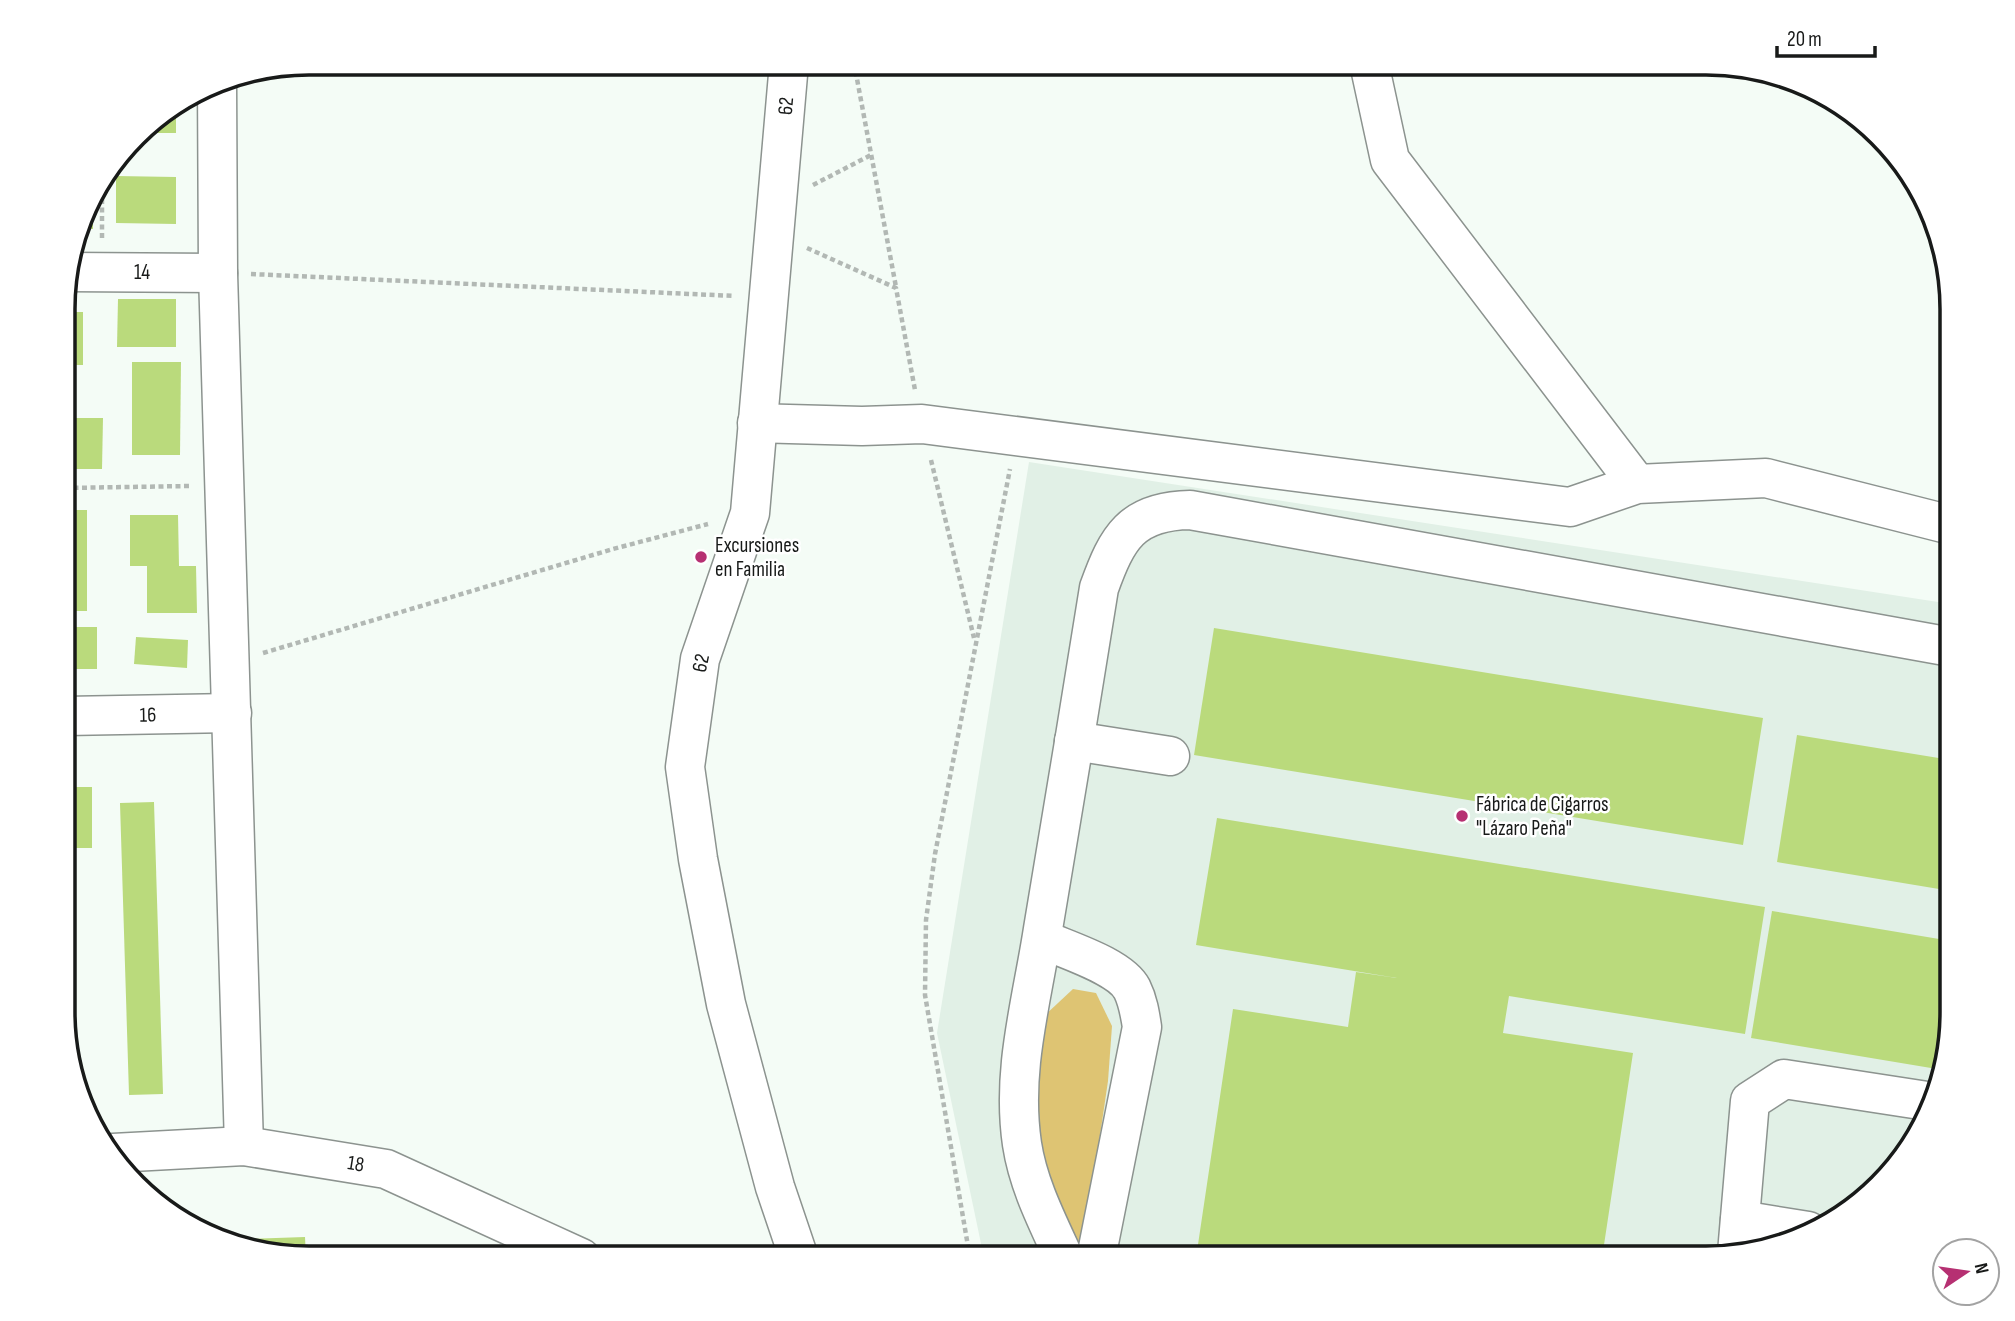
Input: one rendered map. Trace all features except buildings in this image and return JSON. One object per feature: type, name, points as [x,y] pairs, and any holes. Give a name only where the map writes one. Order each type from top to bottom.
[{"type":"street","name":"62","points":[[788,75],[750,513],[700,659],[685,767],[698,859],[726,1004],[775,1187],[795,1246]]},
{"type":"street","points":[[1372,75],[1390,160],[1637,484]]},
{"type":"street","points":[[217,94],[218,273],[244,1146]]},
{"type":"street","name":"14","points":[[85,272],[218,273]]},
{"type":"street","points":[[757,423],[862,426],[922,424],[1570,507],[1637,484],[1766,478],[1939,522]]},
{"type":"street","points":[[1057,1245],[1035,1195],[1022,1145],[1017,1094],[1022,1040],[1042,939],[1099,588],[1122,536],[1143,518],[1165,510],[1190,510],[1939,645]]},
{"type":"street","name":"16","points":[[75,716],[232,713]]},
{"type":"street","points":[[1074,741],[1170,756]]},
{"type":"street","points":[[1042,939],[1123,977],[1132,989],[1139,1007],[1142,1027],[1099,1245]]},
{"type":"street","points":[[1781,1233],[1739,1236],[1750,1101],[1784,1079],[1922,1100]]},
{"type":"street","name":"18","points":[[123,1152],[244,1146],[386,1169],[553,1246]]},
{"type":"path","points":[[856,75],[922,424],[975,643]]},
{"type":"path","points":[[871,155],[776,218],[896,288]]},
{"type":"path","points":[[85,272],[96,214]]},
{"type":"path","points":[[218,273],[768,297]]},
{"type":"path","points":[[968,1246],[925,995],[926,920],[935,854],[1016,437]]},
{"type":"path","points":[[75,488],[225,486]]},
{"type":"path","points":[[230,663],[613,549],[750,513]]},
{"type":"shaded area","name":"Fábrica de Cigarros \"Lázaro Peña\"","points":[[1029,462],[1939,602],[1939,1027],[1935,1057],[1916,1115],[1882,1166],[1848,1197],[1795,1228],[1751,1241],[1721,1245],[981,1246],[937,1033]]},
{"type":"shaded area","points":[[1073,989],[1096,993],[1112,1026],[1108,1081],[1084,1245],[1077,1245],[1036,1148],[1036,1086],[1043,1017]]},
{"type":"place","name":"Excursiones en Familia","points":[[701,557]]},
{"type":"place","name":"Fábrica de Cigarros \"Lázaro Peña\"","points":[[1462,816]]}]
